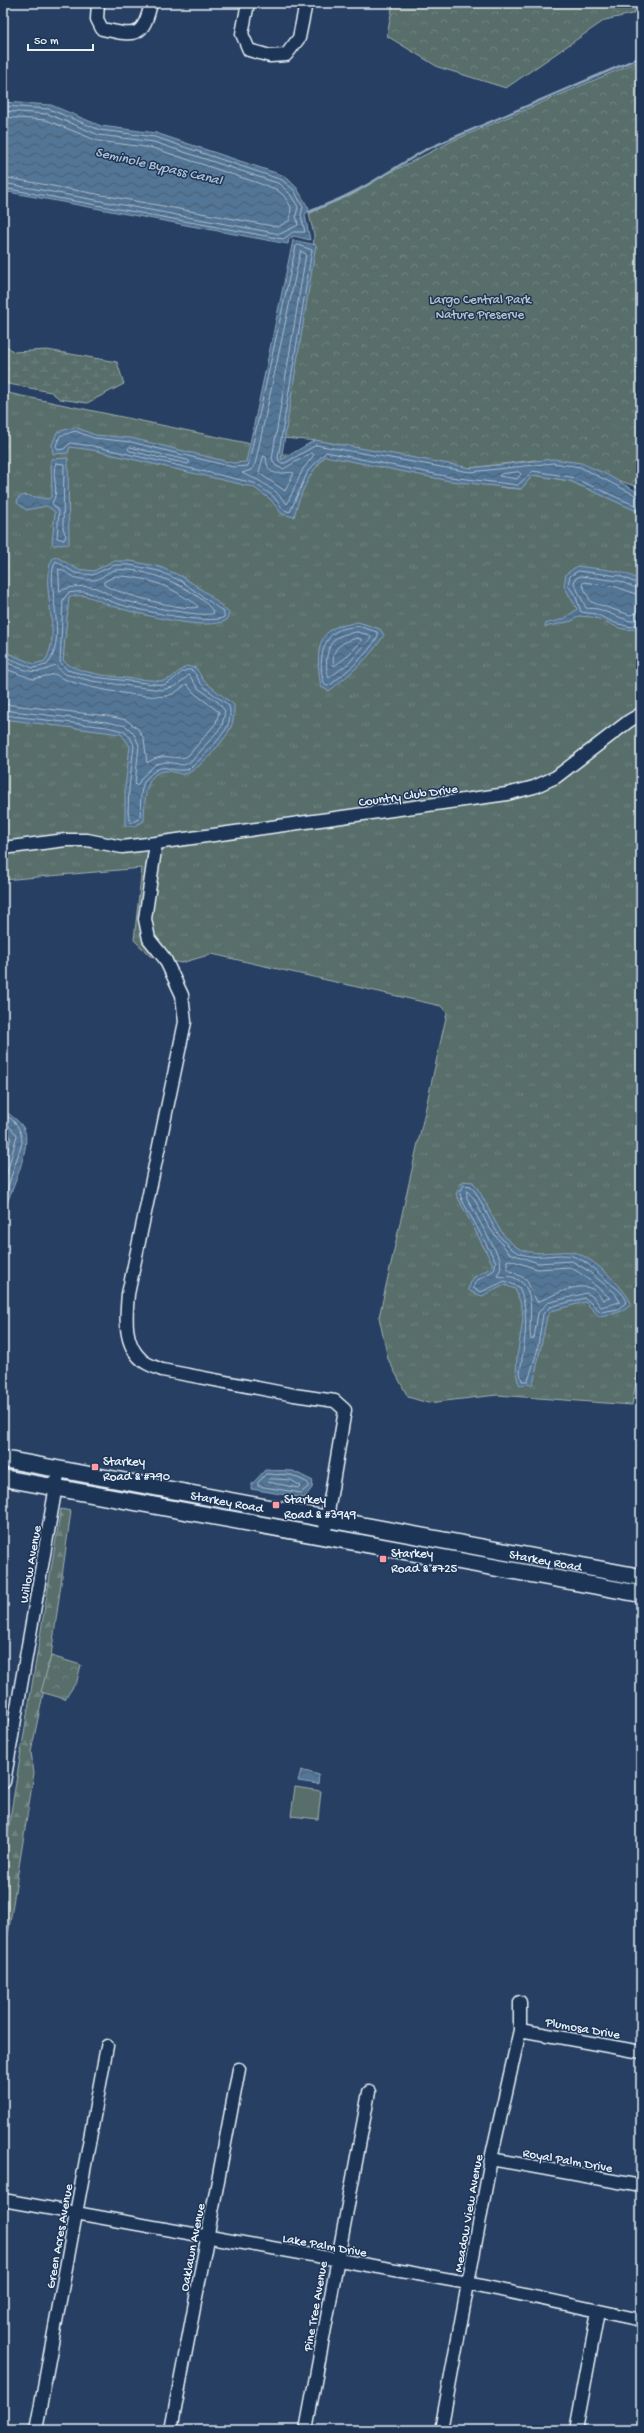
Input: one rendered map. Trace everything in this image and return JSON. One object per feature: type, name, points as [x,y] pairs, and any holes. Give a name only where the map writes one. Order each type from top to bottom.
[{"type":"main road","name":"Starkey Road","points":[[3,1459],[641,1577]]},
{"type":"main road","name":"Starkey Road","points":[[3,1478],[641,1594]]},
{"type":"street","points":[[98,3],[97,19],[102,29],[130,35],[139,30],[147,22],[151,3]]},
{"type":"street","points":[[248,3],[242,34],[249,50],[270,56],[286,55],[299,38],[306,3]]},
{"type":"street","name":"Country Club Drive","points":[[3,848],[66,840],[87,840],[122,847],[507,794],[534,787],[556,777],[629,721],[641,714]]},
{"type":"street","points":[[156,843],[145,919],[149,939],[165,960],[182,995],[185,1022],[128,1294],[126,1319],[130,1342],[142,1361],[162,1370],[294,1395],[335,1401],[345,1410],[324,1536]]},
{"type":"street","name":"Willow Avenue","points":[[3,1782],[57,1487],[59,1469]]},
{"type":"street","name":"Meadow View Avenue","points":[[441,2430],[491,2159],[520,2030],[520,2002]]},
{"type":"street","name":"Plumosa Drive","points":[[520,2030],[641,2052]]},
{"type":"street","name":"Green Acres Avenue","points":[[36,2430],[107,2046]]},
{"type":"street","name":"Oaklawn Avenue","points":[[171,2430],[238,2069]]},
{"type":"street","name":"Pine Tree Avenue","points":[[306,2430],[369,2092]]},
{"type":"street","name":"Royal Palm Drive","points":[[491,2159],[641,2186]]},
{"type":"street","name":"Lake Palm Drive","points":[[3,2200],[337,2261],[468,2283],[641,2320]]},
{"type":"street","points":[[576,2430],[598,2312]]},
{"type":"green space","points":[[393,3],[641,3],[641,12],[605,20],[506,88],[438,67],[387,36]]},
{"type":"green space","name":"Largo Central Park Nature Preserve","points":[[641,60],[641,488],[614,479],[535,460],[469,468],[319,441],[282,438],[313,254],[314,235],[309,214],[452,141]]},
{"type":"green space","points":[[3,343],[14,352],[47,350],[117,362],[124,384],[87,403],[60,399],[51,392],[3,383]]},
{"type":"green space","points":[[3,392],[256,445],[282,454],[334,456],[506,488],[521,489],[533,475],[570,481],[641,512],[641,1354],[632,1405],[497,1395],[428,1403],[408,1397],[388,1359],[379,1317],[447,1013],[441,1006],[212,954],[181,963],[150,956],[134,940],[142,868],[3,880]]},
{"type":"green space","points":[[61,1509],[71,1511],[51,1656],[31,1752],[34,1773],[3,1966],[3,1861]]},
{"type":"green space","points":[[51,1656],[81,1665],[77,1681],[65,1699],[41,1692]]},
{"type":"green space","points":[[295,1787],[321,1791],[318,1819],[291,1816]]},
{"type":"water","name":"Seminole Bypass Canal","points":[[3,102],[51,105],[101,126],[156,133],[285,176],[297,188],[309,209],[305,215],[310,240],[294,236],[289,239],[288,244],[3,191]]},
{"type":"water","points":[[293,240],[316,245],[281,460],[315,440],[471,468],[553,459],[581,463],[604,473],[641,494],[641,513],[570,481],[533,475],[521,489],[450,481],[325,456],[314,470],[306,484],[294,517],[282,514],[270,499],[253,487],[92,450],[70,447],[68,453],[53,454],[52,445],[57,432],[75,427],[95,435],[131,438],[233,463],[246,462]]},
{"type":"water","points":[[68,458],[69,544],[54,545],[52,543],[55,512],[47,506],[26,510],[17,503],[18,498],[24,495],[48,499],[52,496],[51,459]]},
{"type":"water","points":[[57,557],[77,569],[94,571],[113,561],[130,561],[160,567],[183,577],[208,594],[229,613],[227,620],[217,623],[189,623],[172,621],[126,610],[108,605],[93,598],[83,596],[69,597],[63,660],[70,666],[95,674],[163,681],[171,678],[186,666],[196,668],[204,681],[234,705],[233,720],[230,729],[217,747],[197,768],[185,774],[167,771],[159,772],[153,776],[149,782],[145,798],[144,821],[135,826],[125,826],[125,788],[130,746],[121,734],[3,719],[3,651],[34,664],[45,661],[50,649],[52,622],[48,594],[48,581],[49,569],[53,558]]},
{"type":"water","points":[[577,566],[612,570],[630,575],[637,579],[641,584],[641,627],[628,630],[622,629],[593,617],[579,616],[572,621],[545,627],[545,624],[564,619],[577,609],[564,586],[566,574]]},
{"type":"water","points":[[358,622],[380,629],[384,635],[366,659],[329,691],[321,687],[318,662],[320,645],[329,631],[336,627]]},
{"type":"water","points":[[3,1108],[23,1127],[26,1135],[26,1145],[20,1169],[3,1212]]},
{"type":"water","points":[[463,1181],[473,1182],[502,1233],[515,1246],[522,1250],[535,1253],[572,1252],[579,1254],[606,1272],[627,1296],[631,1303],[622,1311],[599,1316],[585,1302],[551,1311],[547,1317],[532,1384],[520,1385],[517,1379],[516,1371],[523,1315],[515,1289],[505,1285],[482,1296],[471,1292],[468,1289],[473,1278],[492,1267],[492,1263],[456,1194]]},
{"type":"water","points":[[265,1470],[293,1471],[313,1481],[312,1488],[304,1498],[251,1489],[252,1484]]},
{"type":"water","points":[[301,1770],[319,1775],[318,1784],[298,1781]]},
{"type":"waterway","points":[[309,212],[354,193],[425,150],[641,57]]},
{"type":"place","name":"Starkey Road & #790","points":[[95,1467]]},
{"type":"place","name":"Starkey Road & #3949","points":[[276,1505]]},
{"type":"place","name":"Starkey Road & #725","points":[[383,1559]]}]
